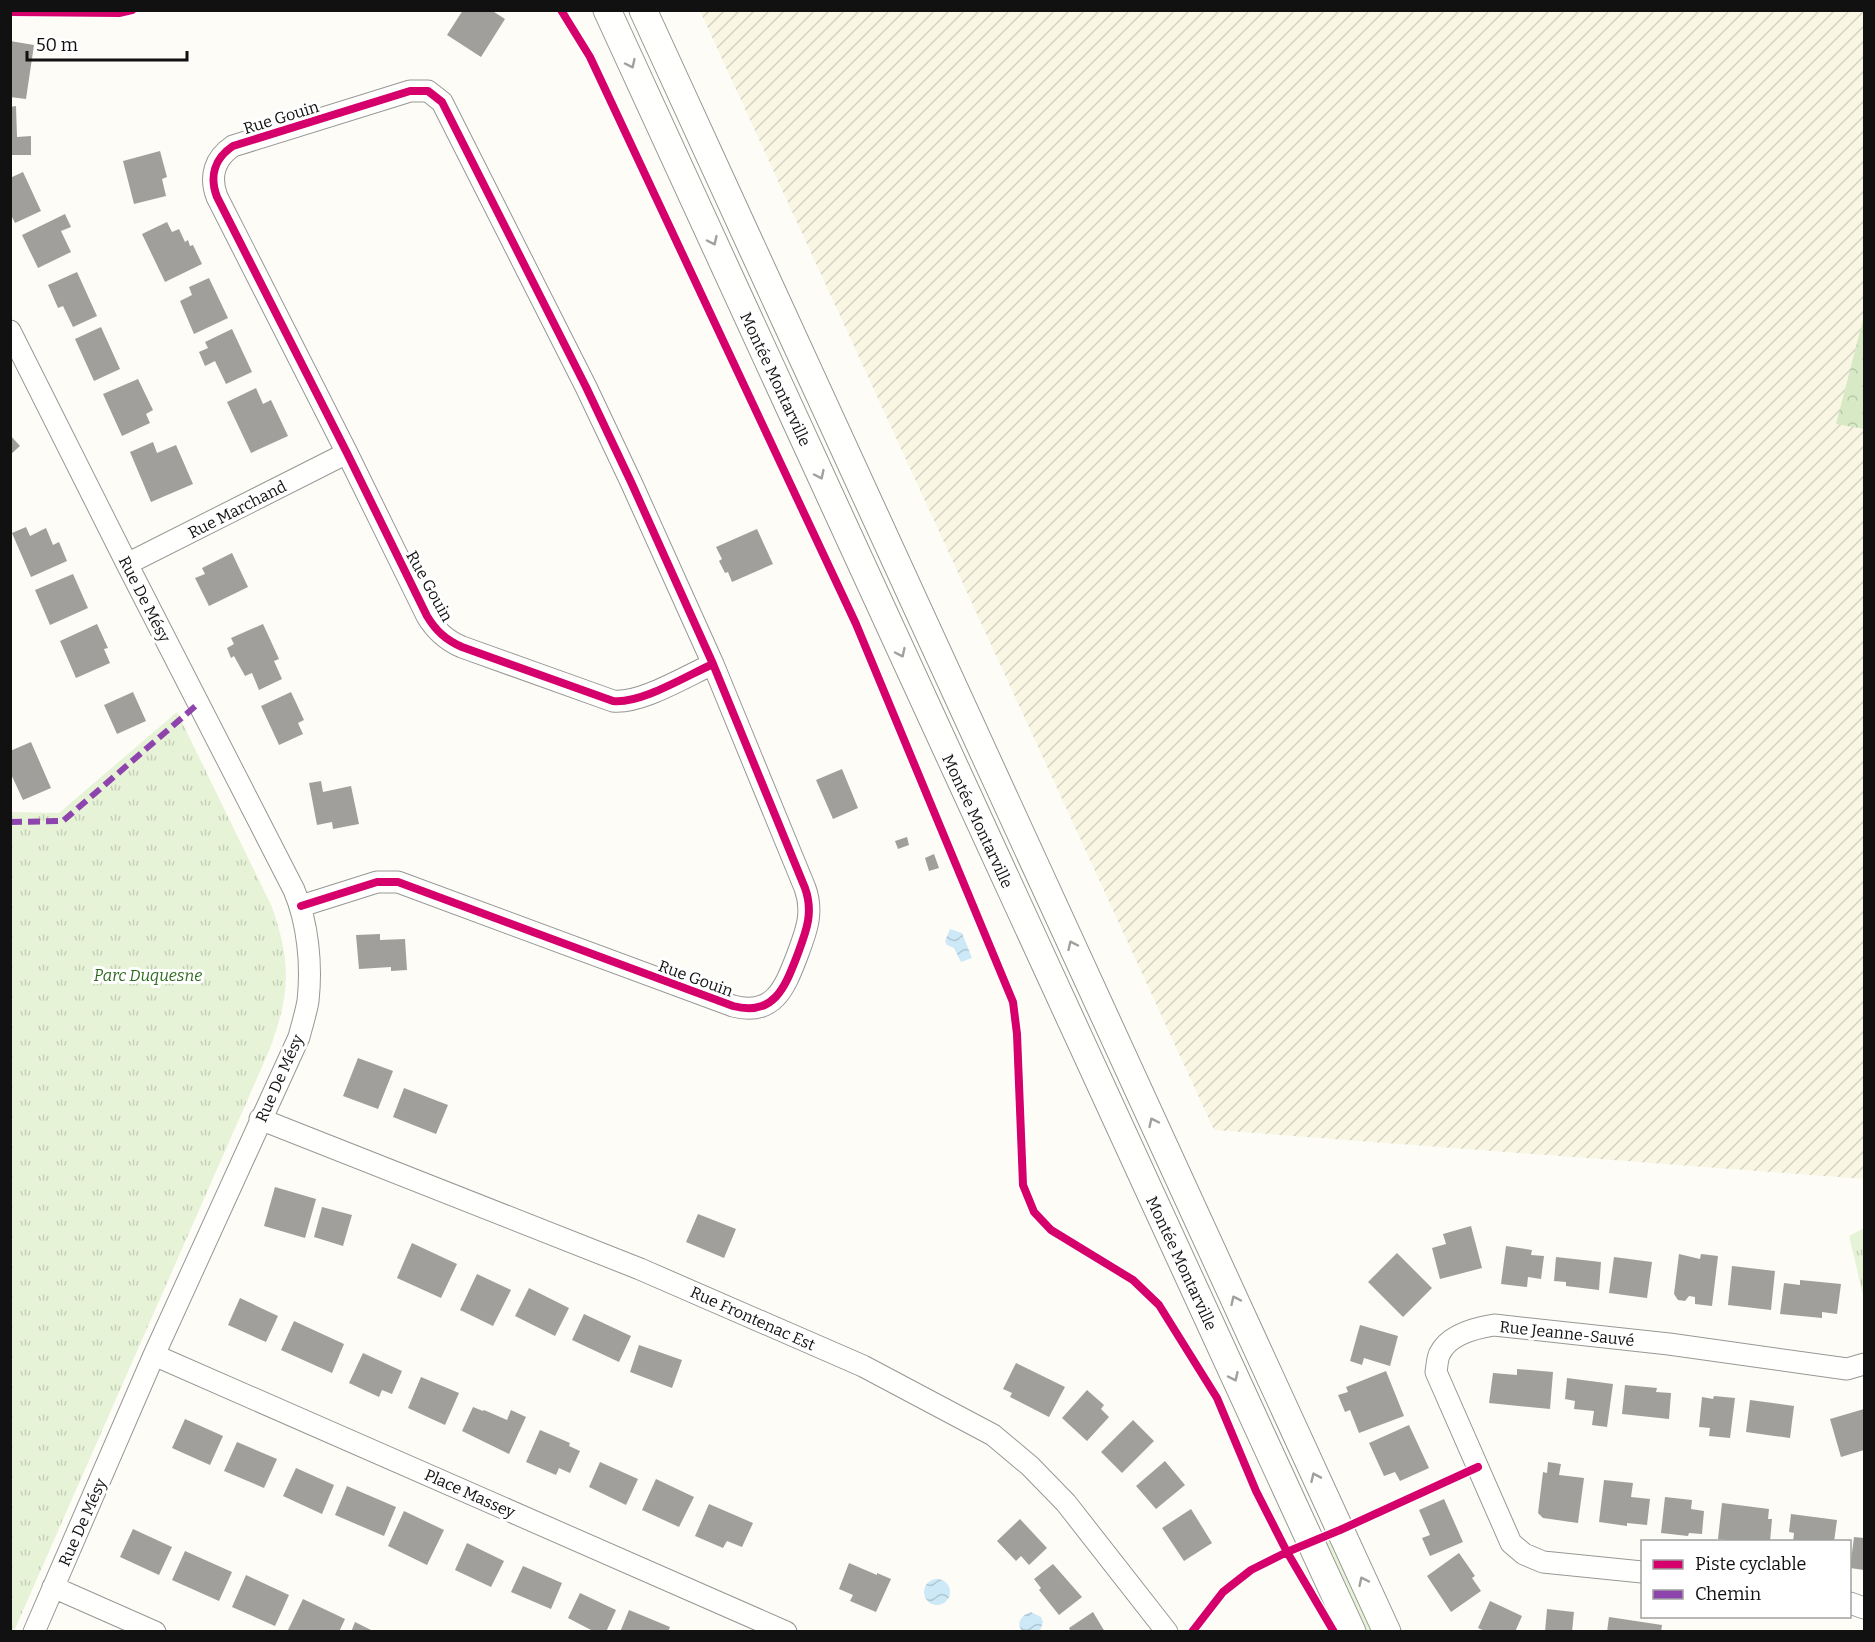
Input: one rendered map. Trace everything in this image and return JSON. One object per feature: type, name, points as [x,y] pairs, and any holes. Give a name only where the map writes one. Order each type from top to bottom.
[{"type":"street","name":"Montée Montarville","points":[[607,10],[1352,1632]]},
{"type":"street","name":"Montée Montarville","points":[[644,10],[1387,1632]]},
{"type":"street","name":"Rue Gouin","points":[[301,906],[377,882],[398,882],[733,1006],[747,1009],[767,1004],[783,990],[808,924],[809,903],[712,664],[581,377],[447,110],[438,98],[428,92],[410,92],[233,146],[219,159],[214,171],[213,184],[217,197],[427,616],[436,629],[448,640],[467,649],[620,702],[640,698],[712,664]]},
{"type":"street","name":"Rue De Mésy","points":[[13,341],[301,906],[305,924],[308,964],[308,1001],[298,1037],[154,1355],[34,1632]]},
{"type":"street","name":"Rue Marchand","points":[[127,564],[347,453]]},
{"type":"street","name":"Rue Frontenac Est","points":[[260,1119],[662,1279],[863,1366],[993,1435],[1030,1466],[1066,1503],[1167,1632]]},
{"type":"street","name":"Rue Jeanne-Sauvé","points":[[1641,1572],[1543,1562],[1524,1554],[1511,1543],[1436,1372],[1440,1353],[1453,1339],[1475,1328],[1494,1325],[1669,1344],[1847,1369],[1864,1364]]},
{"type":"street","name":"Place Massey","points":[[154,1355],[786,1632]]},
{"type":"street","points":[[53,1587],[155,1632]]},
{"type":"shaded area","points":[[700,11],[1864,11],[1864,1179],[1214,1130]]},
{"type":"green space","points":[[1864,316],[1864,429],[1836,424]]},
{"type":"green space","name":"Parc Duquesne","points":[[177,712],[272,907],[283,946],[285,963],[286,979],[281,1013],[269,1051],[14,1631],[11,1631],[11,812],[59,813]]},
{"type":"green space","points":[[1864,1228],[1864,1299],[1849,1236]]},
{"type":"green space","points":[[1331,1538],[1375,1631],[1363,1631],[1322,1542]]},
{"type":"water","points":[[950,929],[962,933],[972,958],[961,962],[954,948],[947,945],[945,941]]},
{"type":"water","points":[[937,1579],[946,1583],[950,1592],[946,1601],[937,1605],[928,1601],[924,1592],[928,1583]]},
{"type":"water","points":[[1031,1612],[1041,1617],[1043,1622],[1040,1631],[1022,1631],[1019,1625],[1020,1620]]},
{"type":"building","points":[[463,10],[491,10],[505,19],[481,57],[447,35]]},
{"type":"building","points":[[10,41],[34,45],[26,99],[10,97]]},
{"type":"building","points":[[16,106],[17,137],[31,136],[31,155],[10,155],[10,107]]},
{"type":"building","points":[[160,151],[167,177],[162,179],[166,196],[134,204],[123,161]]},
{"type":"building","points":[[23,172],[41,211],[15,223],[10,213],[10,178]]},
{"type":"building","points":[[65,214],[71,227],[61,231],[71,252],[38,268],[22,235]]},
{"type":"building","points":[[167,222],[172,232],[179,229],[185,242],[188,240],[190,246],[193,245],[202,264],[165,282],[142,234]]},
{"type":"building","points":[[77,272],[97,316],[73,327],[63,306],[58,308],[48,285]]},
{"type":"building","points":[[209,278],[228,318],[194,334],[180,301],[192,295],[189,287]]},
{"type":"building","points":[[101,327],[120,369],[94,381],[75,339]]},
{"type":"building","points":[[232,329],[252,372],[226,384],[215,361],[205,366],[199,352],[208,348],[205,342]]},
{"type":"building","points":[[138,379],[153,410],[146,414],[150,423],[122,436],[103,394]]},
{"type":"building","points":[[256,388],[263,404],[271,400],[288,436],[251,453],[227,402]]},
{"type":"building","points":[[10,435],[20,446],[10,455]]},
{"type":"building","points":[[153,442],[157,453],[176,445],[193,484],[151,502],[130,452]]},
{"type":"building","points":[[26,527],[30,536],[46,528],[53,545],[59,542],[67,561],[31,577],[12,533]]},
{"type":"building","points":[[757,529],[773,564],[732,582],[728,572],[725,573],[719,561],[722,559],[716,547]]},
{"type":"building","points":[[232,553],[248,587],[209,606],[195,578],[205,574],[202,568]]},
{"type":"building","points":[[73,574],[88,608],[50,625],[35,590]]},
{"type":"building","points":[[97,624],[108,648],[104,649],[110,663],[76,678],[60,641]]},
{"type":"building","points":[[263,624],[279,659],[274,661],[282,679],[259,690],[252,673],[245,676],[234,656],[231,658],[227,648],[234,644],[231,638]]},
{"type":"building","points":[[133,692],[146,721],[117,734],[104,705]]},
{"type":"building","points":[[291,692],[304,720],[298,723],[303,734],[279,745],[261,706]]},
{"type":"building","points":[[31,742],[51,788],[23,800],[10,772],[10,751]]},
{"type":"building","points":[[842,769],[858,808],[833,819],[816,780]]},
{"type":"building","points":[[321,781],[323,792],[351,786],[359,824],[333,829],[332,822],[317,825],[309,783]]},
{"type":"building","points":[[907,837],[909,845],[898,849],[895,841]]},
{"type":"building","points":[[934,854],[939,868],[929,871],[925,858]]},
{"type":"building","points":[[380,934],[380,940],[405,939],[407,970],[391,971],[391,967],[359,969],[356,935]]},
{"type":"building","points":[[358,1058],[393,1071],[378,1109],[343,1096]]},
{"type":"building","points":[[404,1088],[448,1105],[436,1134],[393,1117]]},
{"type":"building","points":[[275,1187],[316,1199],[305,1238],[264,1226]]},
{"type":"building","points":[[322,1207],[352,1215],[343,1246],[314,1237]]},
{"type":"building","points":[[698,1214],[736,1229],[724,1258],[686,1242]]},
{"type":"building","points":[[1471,1226],[1482,1268],[1440,1279],[1432,1248],[1446,1244],[1443,1234]]},
{"type":"building","points":[[412,1243],[457,1264],[441,1298],[397,1278]]},
{"type":"building","points":[[1506,1246],[1532,1250],[1531,1255],[1544,1256],[1541,1279],[1528,1277],[1527,1287],[1501,1284]]},
{"type":"building","points":[[1397,1253],[1432,1288],[1403,1317],[1368,1282]]},
{"type":"building","points":[[1679,1254],[1700,1259],[1701,1254],[1718,1256],[1712,1306],[1695,1304],[1695,1297],[1689,1296],[1685,1301],[1678,1300],[1674,1294]]},
{"type":"building","points":[[1556,1257],[1601,1262],[1599,1290],[1566,1286],[1566,1282],[1554,1281]]},
{"type":"building","points":[[1614,1257],[1652,1262],[1647,1298],[1609,1293]]},
{"type":"building","points":[[1732,1266],[1775,1271],[1771,1310],[1728,1305]]},
{"type":"building","points":[[477,1274],[511,1290],[493,1326],[460,1310]]},
{"type":"building","points":[[1800,1280],[1841,1284],[1837,1314],[1822,1312],[1822,1318],[1780,1314],[1784,1283],[1800,1285]]},
{"type":"building","points":[[529,1288],[569,1308],[555,1336],[515,1316]]},
{"type":"building","points":[[240,1298],[278,1316],[266,1342],[228,1325]]},
{"type":"building","points":[[584,1314],[631,1336],[619,1362],[572,1340]]},
{"type":"building","points":[[294,1321],[344,1344],[332,1373],[281,1350]]},
{"type":"building","points":[[1360,1325],[1398,1336],[1390,1366],[1364,1358],[1362,1365],[1350,1361]]},
{"type":"building","points":[[639,1345],[682,1360],[672,1388],[630,1372]]},
{"type":"building","points":[[363,1353],[402,1371],[392,1394],[382,1390],[379,1397],[349,1383]]},
{"type":"building","points":[[1016,1363],[1065,1387],[1049,1417],[1010,1397],[1012,1393],[1003,1389]]},
{"type":"building","points":[[1517,1369],[1553,1372],[1550,1409],[1489,1403],[1493,1373],[1517,1375]]},
{"type":"building","points":[[1386,1371],[1404,1416],[1359,1433],[1350,1410],[1345,1412],[1338,1395],[1348,1392],[1346,1387]]},
{"type":"building","points":[[421,1377],[459,1393],[445,1425],[408,1408]]},
{"type":"building","points":[[1567,1378],[1613,1384],[1607,1427],[1592,1425],[1594,1411],[1574,1409],[1575,1401],[1565,1399]]},
{"type":"building","points":[[1625,1385],[1657,1388],[1656,1392],[1671,1393],[1669,1419],[1622,1414]]},
{"type":"building","points":[[1087,1390],[1104,1405],[1101,1409],[1109,1417],[1087,1441],[1062,1418]]},
{"type":"building","points":[[1714,1396],[1735,1398],[1730,1438],[1709,1436],[1710,1428],[1699,1427],[1702,1397],[1713,1399]]},
{"type":"building","points":[[1750,1400],[1794,1406],[1790,1438],[1746,1432]]},
{"type":"building","points":[[473,1407],[507,1420],[511,1410],[526,1417],[509,1454],[462,1431]]},
{"type":"building","points":[[1864,1409],[1864,1450],[1841,1457],[1830,1419]]},
{"type":"building","points":[[185,1419],[223,1436],[210,1465],[172,1448]]},
{"type":"building","points":[[1133,1420],[1154,1441],[1122,1473],[1101,1452]]},
{"type":"building","points":[[1409,1425],[1429,1468],[1400,1481],[1395,1472],[1384,1476],[1369,1443]]},
{"type":"building","points":[[540,1430],[570,1443],[569,1446],[580,1451],[570,1473],[559,1468],[556,1475],[526,1462]]},
{"type":"building","points":[[237,1442],[277,1459],[264,1488],[224,1471]]},
{"type":"building","points":[[1165,1461],[1185,1485],[1156,1509],[1136,1486]]},
{"type":"building","points":[[600,1462],[638,1479],[626,1505],[589,1487]]},
{"type":"building","points":[[1548,1462],[1561,1464],[1559,1475],[1584,1478],[1578,1523],[1543,1518],[1538,1513],[1543,1472],[1547,1473]]},
{"type":"building","points":[[296,1468],[334,1485],[322,1514],[283,1496]]},
{"type":"building","points":[[656,1479],[694,1497],[679,1527],[642,1510]]},
{"type":"building","points":[[1604,1480],[1633,1483],[1631,1497],[1650,1499],[1647,1525],[1627,1523],[1627,1526],[1599,1522]]},
{"type":"building","points":[[347,1486],[396,1507],[384,1536],[335,1515]]},
{"type":"building","points":[[1665,1497],[1692,1500],[1691,1509],[1704,1511],[1702,1534],[1689,1533],[1688,1536],[1661,1533]]},
{"type":"building","points":[[1444,1499],[1463,1542],[1430,1556],[1422,1538],[1430,1535],[1419,1510]]},
{"type":"building","points":[[1722,1503],[1769,1509],[1768,1519],[1772,1519],[1770,1540],[1718,1539]]},
{"type":"building","points":[[709,1504],[753,1523],[742,1547],[727,1541],[723,1548],[695,1536]]},
{"type":"building","points":[[1191,1509],[1212,1543],[1184,1561],[1162,1528]]},
{"type":"building","points":[[404,1511],[444,1530],[427,1565],[388,1546]]},
{"type":"building","points":[[1791,1514],[1837,1520],[1834,1540],[1793,1540],[1794,1533],[1789,1532]]},
{"type":"building","points":[[1020,1519],[1047,1548],[1029,1565],[1021,1556],[1016,1561],[997,1541]]},
{"type":"building","points":[[133,1529],[172,1547],[159,1575],[120,1557]]},
{"type":"building","points":[[1854,1537],[1864,1538],[1864,1570],[1851,1568]]},
{"type":"building","points":[[467,1543],[504,1561],[491,1587],[455,1570]]},
{"type":"building","points":[[185,1551],[232,1572],[219,1601],[172,1580]]},
{"type":"building","points":[[1459,1553],[1475,1576],[1472,1578],[1481,1591],[1451,1612],[1427,1576]]},
{"type":"building","points":[[849,1563],[891,1579],[876,1612],[850,1601],[853,1595],[839,1589]]},
{"type":"building","points":[[1053,1564],[1082,1597],[1059,1615],[1039,1590],[1041,1588],[1034,1579]]},
{"type":"building","points":[[523,1566],[562,1583],[551,1609],[511,1592]]},
{"type":"building","points":[[246,1575],[289,1595],[275,1626],[232,1607]]},
{"type":"building","points":[[580,1593],[616,1610],[606,1632],[595,1632],[568,1618]]},
{"type":"building","points":[[303,1599],[345,1619],[339,1632],[288,1630]]},
{"type":"building","points":[[1490,1601],[1522,1616],[1515,1632],[1487,1632],[1478,1628]]},
{"type":"building","points":[[1547,1609],[1574,1612],[1572,1632],[1545,1632]]},
{"type":"building","points":[[629,1610],[670,1627],[668,1632],[620,1632]]},
{"type":"building","points":[[1093,1612],[1105,1632],[1071,1632],[1069,1628]]},
{"type":"building","points":[[1609,1617],[1662,1625],[1661,1632],[1607,1632]]},
{"type":"building","points":[[355,1622],[375,1632],[351,1632]]},
{"type":"marked path","points":[[10,822],[63,821],[199,703]]},
{"type":"cycle path","points":[[10,12],[119,13],[132,10]]},
{"type":"cycle path","points":[[561,10],[590,57],[856,624],[1013,1002],[1017,1034],[1023,1185],[1034,1212],[1051,1230],[1133,1280],[1159,1305],[1217,1398],[1256,1491],[1287,1552],[1251,1570],[1223,1592],[1192,1632]]},
{"type":"cycle path","points":[[301,906],[377,882],[398,882],[733,1006],[747,1008],[759,1007],[768,1003],[782,988],[806,931],[809,914],[805,888],[713,664],[631,482],[586,387],[442,102],[428,91],[410,91],[233,146],[222,156],[215,168],[214,182],[217,197],[427,616],[438,631],[462,647],[613,701],[624,701],[650,694],[713,664]]},
{"type":"cycle path","points":[[1334,1632],[1287,1552],[1478,1467]]}]
